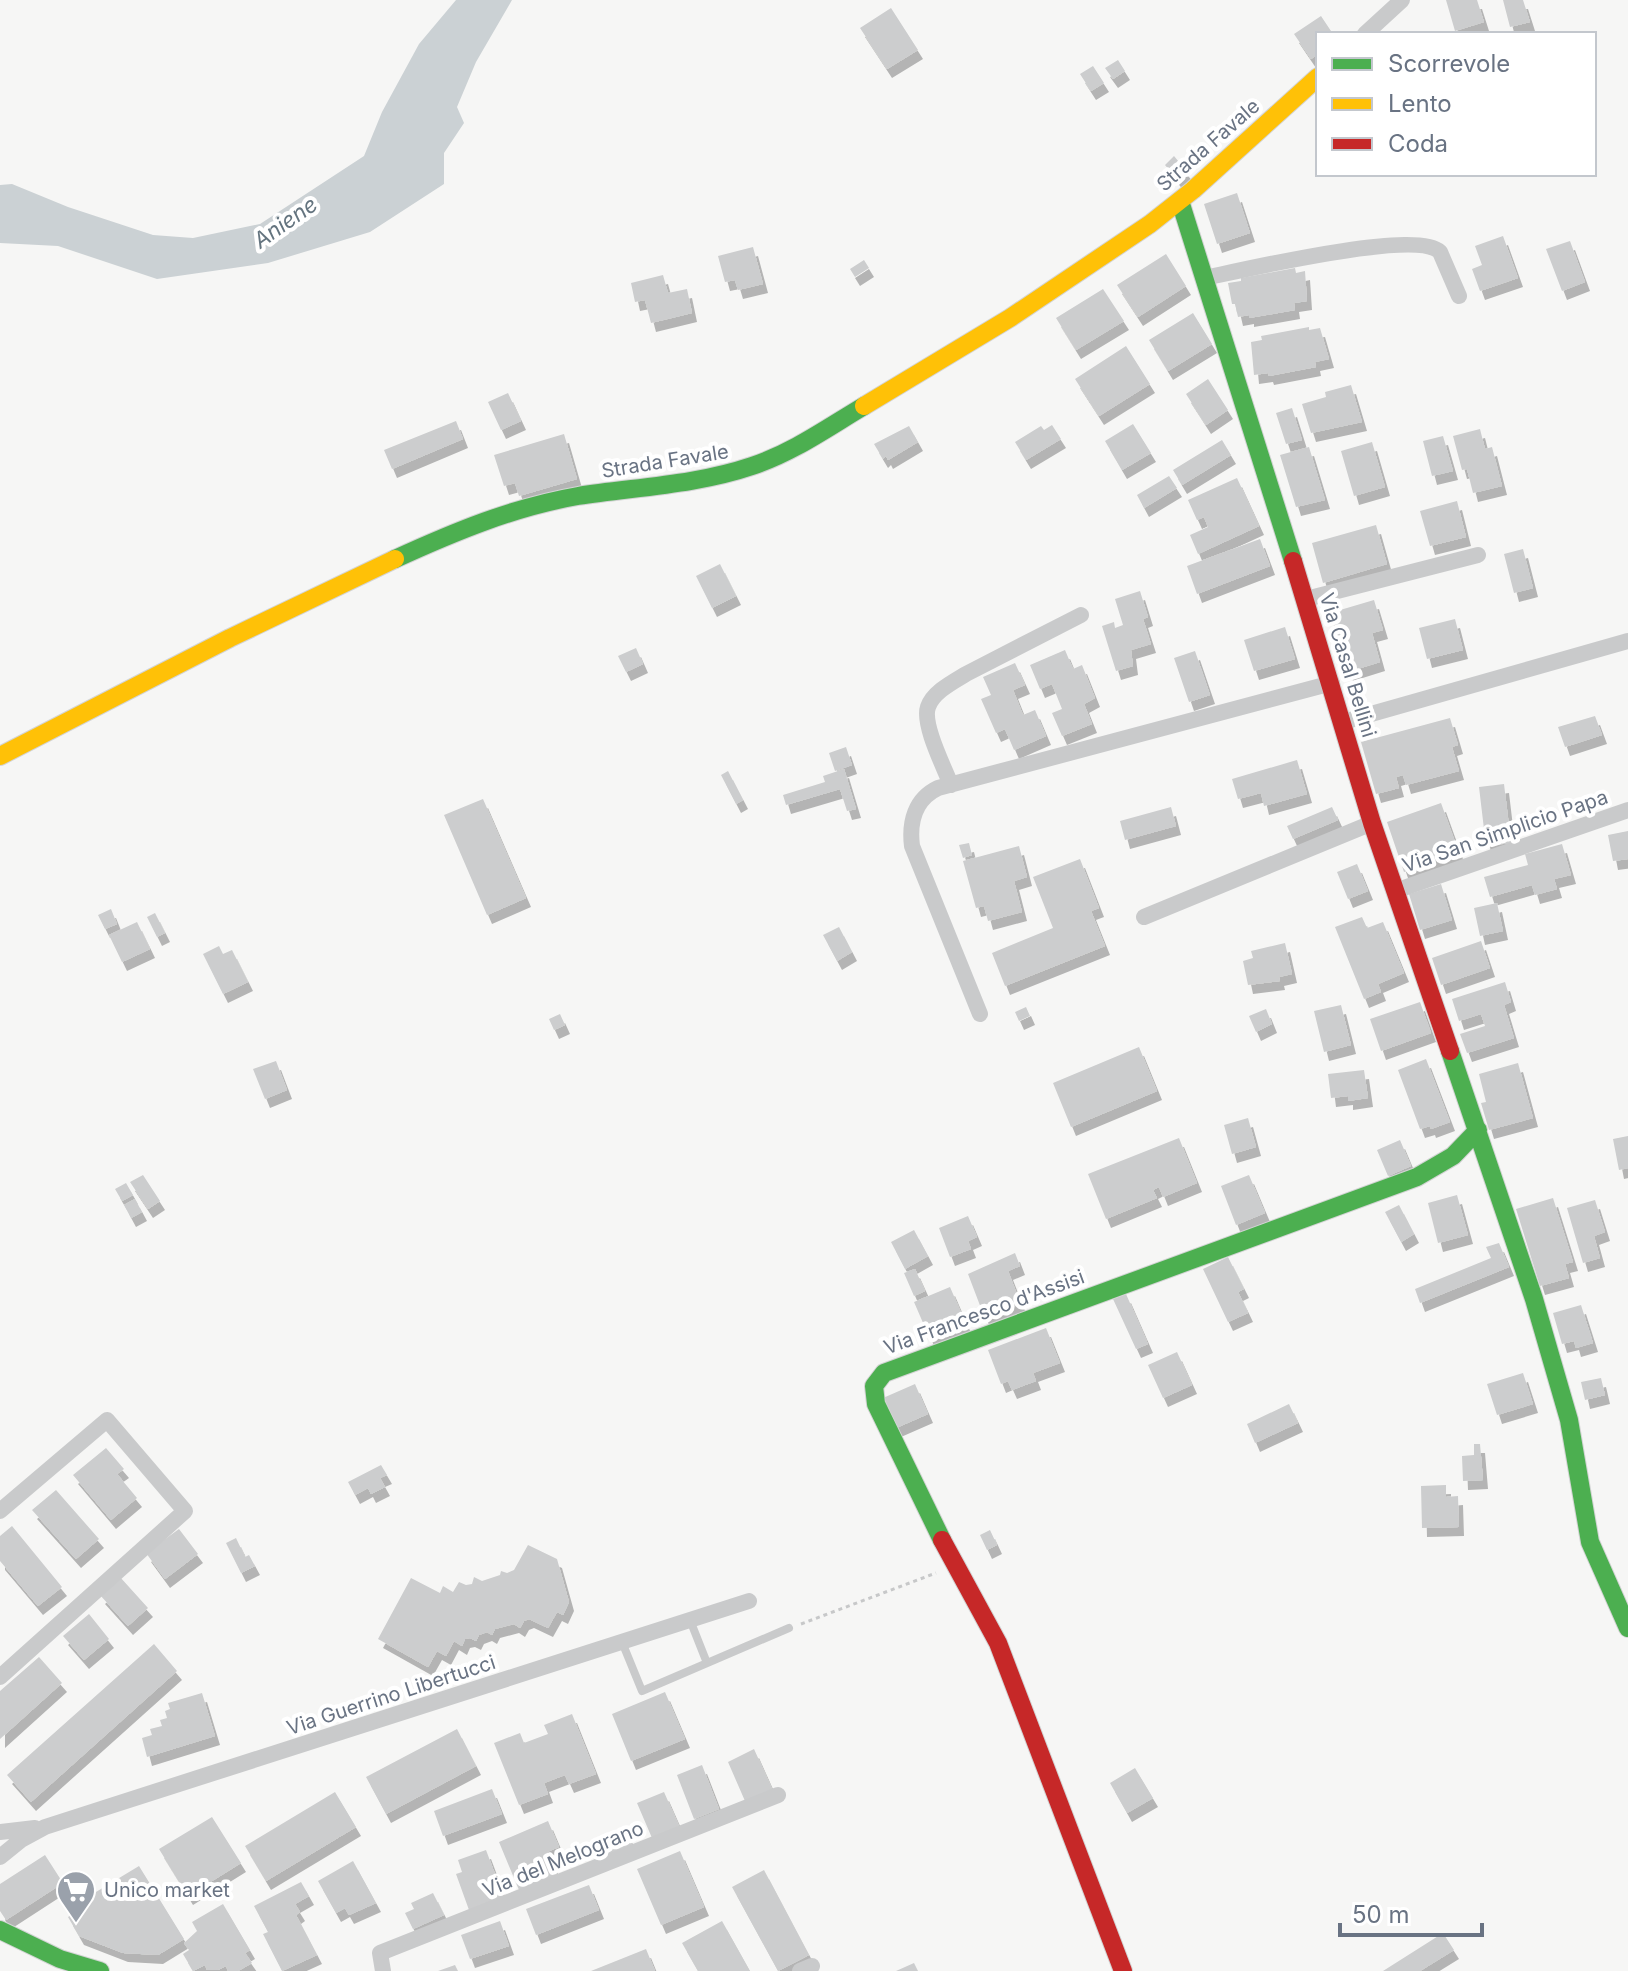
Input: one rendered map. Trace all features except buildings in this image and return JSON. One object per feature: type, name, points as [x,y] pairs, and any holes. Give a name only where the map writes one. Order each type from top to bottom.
[{"type":"street","points":[[1367,32],[1402,0]]},
{"type":"street","name":"Strada Favale","points":[[0,756],[185,659],[395,559],[473,526],[553,501],[693,482],[748,469],[777,457],[1010,318],[1180,201],[1316,79]]},
{"type":"street","name":"Via Casal Bellini","points":[[1180,201],[1332,683],[1372,823],[1479,1135],[1564,1399],[1590,1542],[1628,1628]]},
{"type":"street","points":[[1205,278],[1373,247],[1423,245],[1440,252],[1459,296]]},
{"type":"street","points":[[1306,599],[1478,555]]},
{"type":"street","points":[[951,785],[928,724],[927,711],[931,701],[966,674],[1081,615]]},
{"type":"street","points":[[1343,722],[1628,641]]},
{"type":"street","points":[[980,1014],[915,856],[911,838],[913,816],[923,798],[933,790],[1332,683]]},
{"type":"street","name":"Via San Simplicio Papa","points":[[1395,891],[1628,810]]},
{"type":"street","points":[[1144,917],[1372,823]]},
{"type":"street","name":"Via Francesco d'Assisi","points":[[1123,1971],[998,1643],[954,1566],[879,1411],[873,1389],[880,1375],[1417,1177],[1445,1162],[1479,1135]]},
{"type":"street","points":[[0,1511],[107,1420],[185,1511],[0,1677]]},
{"type":"street","name":"Via Guerrino Libertucci","points":[[0,1857],[21,1840],[45,1827],[749,1601]]},
{"type":"street","name":"Via del Melograno","points":[[383,1971],[380,1953],[778,1795]]},
{"type":"street","name":"Via Guerrino Libertucci","points":[[0,1832],[45,1827]]},
{"type":"street","points":[[0,1930],[82,1968],[100,1971]]},
{"type":"lane","points":[[690,1620],[707,1663]]},
{"type":"lane","points":[[622,1642],[642,1691],[789,1628]]},
{"type":"path","points":[[789,1628],[954,1566]]},
{"type":"water","name":"Aniene","points":[[456,0],[512,0],[476,62],[457,107],[464,123],[444,153],[444,184],[370,232],[268,263],[157,279],[58,246],[0,243],[0,185],[12,184],[68,207],[153,235],[193,238],[260,224],[364,156],[382,112],[419,44]]},
{"type":"traffic: fast","points":[[1180,201],[1293,561]]},
{"type":"traffic: fast","points":[[395,559],[462,530],[554,501],[688,481],[752,466],[795,447],[864,406]]},
{"type":"traffic: fast","points":[[1450,1051],[1534,1299],[1569,1420],[1590,1542],[1628,1628]]},
{"type":"traffic: fast","points":[[942,1540],[876,1404],[874,1386],[884,1373],[1417,1177],[1453,1156],[1478,1130]]},
{"type":"traffic: fast","points":[[0,1930],[60,1959],[100,1971]]},
{"type":"traffic: slow","points":[[864,406],[1010,318],[1150,224],[1193,190],[1316,79]]},
{"type":"traffic: slow","points":[[0,756],[230,638],[395,559]]},
{"type":"traffic: jam","points":[[1293,561],[1372,823],[1450,1051]]},
{"type":"traffic: jam","points":[[942,1540],[998,1643],[1123,1971]]},
{"type":"place","name":"Unico market","points":[[76,1924]]}]
